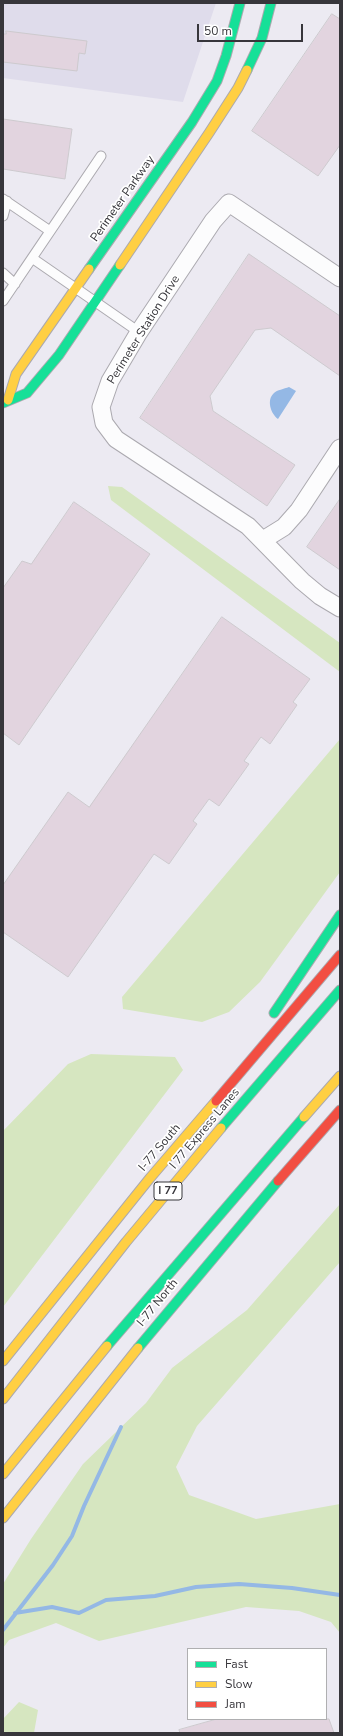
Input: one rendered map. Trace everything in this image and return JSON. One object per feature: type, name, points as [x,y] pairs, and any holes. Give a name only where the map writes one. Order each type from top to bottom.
[{"type":"main road","name":"Perimeter Parkway","points":[[6,402],[27,393],[60,355],[95,302],[201,127],[226,56],[240,3]]},
{"type":"main road","name":"Perimeter Parkway","points":[[6,402],[16,374],[75,289],[201,127],[238,88],[262,38],[271,3]]},
{"type":"main road","points":[[268,1022],[340,915]]},
{"type":"main road","name":"I-77 South","points":[[3,1360],[89,1253],[215,1101],[340,954]]},
{"type":"main road","name":"I 77 Express Lanes","points":[[3,1399],[158,1203],[340,990]]},
{"type":"main road","points":[[215,1101],[259,1035]]},
{"type":"main road","points":[[3,1474],[175,1266],[340,1076]]},
{"type":"main road","name":"I-77 North","points":[[3,1518],[207,1262],[340,1110]]},
{"type":"street","name":"Perimeter Station Drive","points":[[340,278],[229,203],[213,221],[140,332],[110,381],[101,406],[104,423],[116,439],[248,526],[302,581],[320,596],[340,608]]},
{"type":"street","points":[[263,540],[284,527],[299,510],[340,448]]},
{"type":"lane","points":[[3,301],[101,156]]},
{"type":"lane","points":[[3,216],[5,200],[50,230]]},
{"type":"lane","points":[[32,258],[75,289],[140,332]]},
{"type":"lane","points":[[3,273],[15,284]]},
{"type":"shaded area","points":[[3,3],[216,3],[183,102],[3,78]]},
{"type":"green space","points":[[108,486],[122,487],[340,643],[340,672],[111,500]]},
{"type":"green space","points":[[340,739],[340,872],[260,982],[229,1012],[202,1022],[123,1009],[122,997]]},
{"type":"green space","points":[[91,1054],[175,1057],[183,1070],[3,1307],[3,1131],[68,1064]]},
{"type":"green space","points":[[340,1204],[340,1262],[197,1426],[176,1467],[189,1495],[256,1519],[340,1504],[340,1633],[331,1622],[299,1611],[246,1607],[99,1641],[56,1623],[9,1640],[3,1648],[3,1584],[31,1539],[83,1464],[146,1403],[172,1368],[247,1310]]},
{"type":"green space","points":[[19,1702],[38,1710],[34,1733],[3,1733],[3,1719]]},
{"type":"water","points":[[289,387],[296,391],[278,419],[273,414],[270,407],[270,399],[275,392]]},
{"type":"building","points":[[332,14],[340,19],[340,145],[318,176],[252,131]]},
{"type":"building","points":[[6,31],[87,41],[85,54],[79,53],[77,71],[3,62],[3,34],[6,34]]},
{"type":"building","points":[[3,119],[72,129],[65,179],[3,169]]},
{"type":"building","points":[[249,254],[340,316],[340,376],[271,328],[255,330],[210,396],[213,411],[295,465],[267,506],[140,418]]},
{"type":"building","points":[[340,499],[340,570],[307,547]]},
{"type":"building","points":[[74,502],[150,554],[19,745],[3,733],[3,588],[22,561],[31,564]]},
{"type":"building","points":[[222,617],[310,679],[293,702],[297,705],[270,744],[261,737],[244,761],[249,764],[219,806],[209,799],[193,821],[197,824],[169,864],[154,854],[68,977],[3,932],[3,885],[68,792],[89,807]]},
{"type":"building","points":[[329,1719],[334,1733],[180,1733],[179,1730],[214,1720]]},
{"type":"waterway","points":[[3,1630],[53,1565],[72,1536],[84,1506],[121,1427]]},
{"type":"waterway","points":[[15,1613],[52,1607],[79,1613],[106,1600],[155,1596],[196,1587],[239,1584],[292,1588],[340,1595]]},
{"type":"traffic: fast","points":[[89,269],[192,122],[217,81],[226,56],[240,3]]},
{"type":"traffic: fast","points":[[247,70],[262,38],[271,3]]},
{"type":"traffic: fast","points":[[3,403],[27,393],[59,355],[120,265]]},
{"type":"traffic: fast","points":[[274,1013],[340,915]]},
{"type":"traffic: fast","points":[[221,1128],[340,990]]},
{"type":"traffic: fast","points":[[107,1346],[304,1117]]},
{"type":"traffic: fast","points":[[138,1348],[278,1181]]},
{"type":"traffic: slow","points":[[120,265],[209,133],[238,88],[247,70]]},
{"type":"traffic: slow","points":[[8,400],[16,374],[89,269]]},
{"type":"traffic: slow","points":[[304,1117],[340,1076]]},
{"type":"traffic: slow","points":[[3,1361],[150,1178],[216,1101]]},
{"type":"traffic: slow","points":[[3,1399],[126,1242],[221,1128]]},
{"type":"traffic: slow","points":[[3,1474],[107,1346]]},
{"type":"traffic: slow","points":[[3,1518],[138,1348]]},
{"type":"traffic: jam","points":[[216,1101],[340,955]]},
{"type":"traffic: jam","points":[[278,1181],[340,1110]]}]
